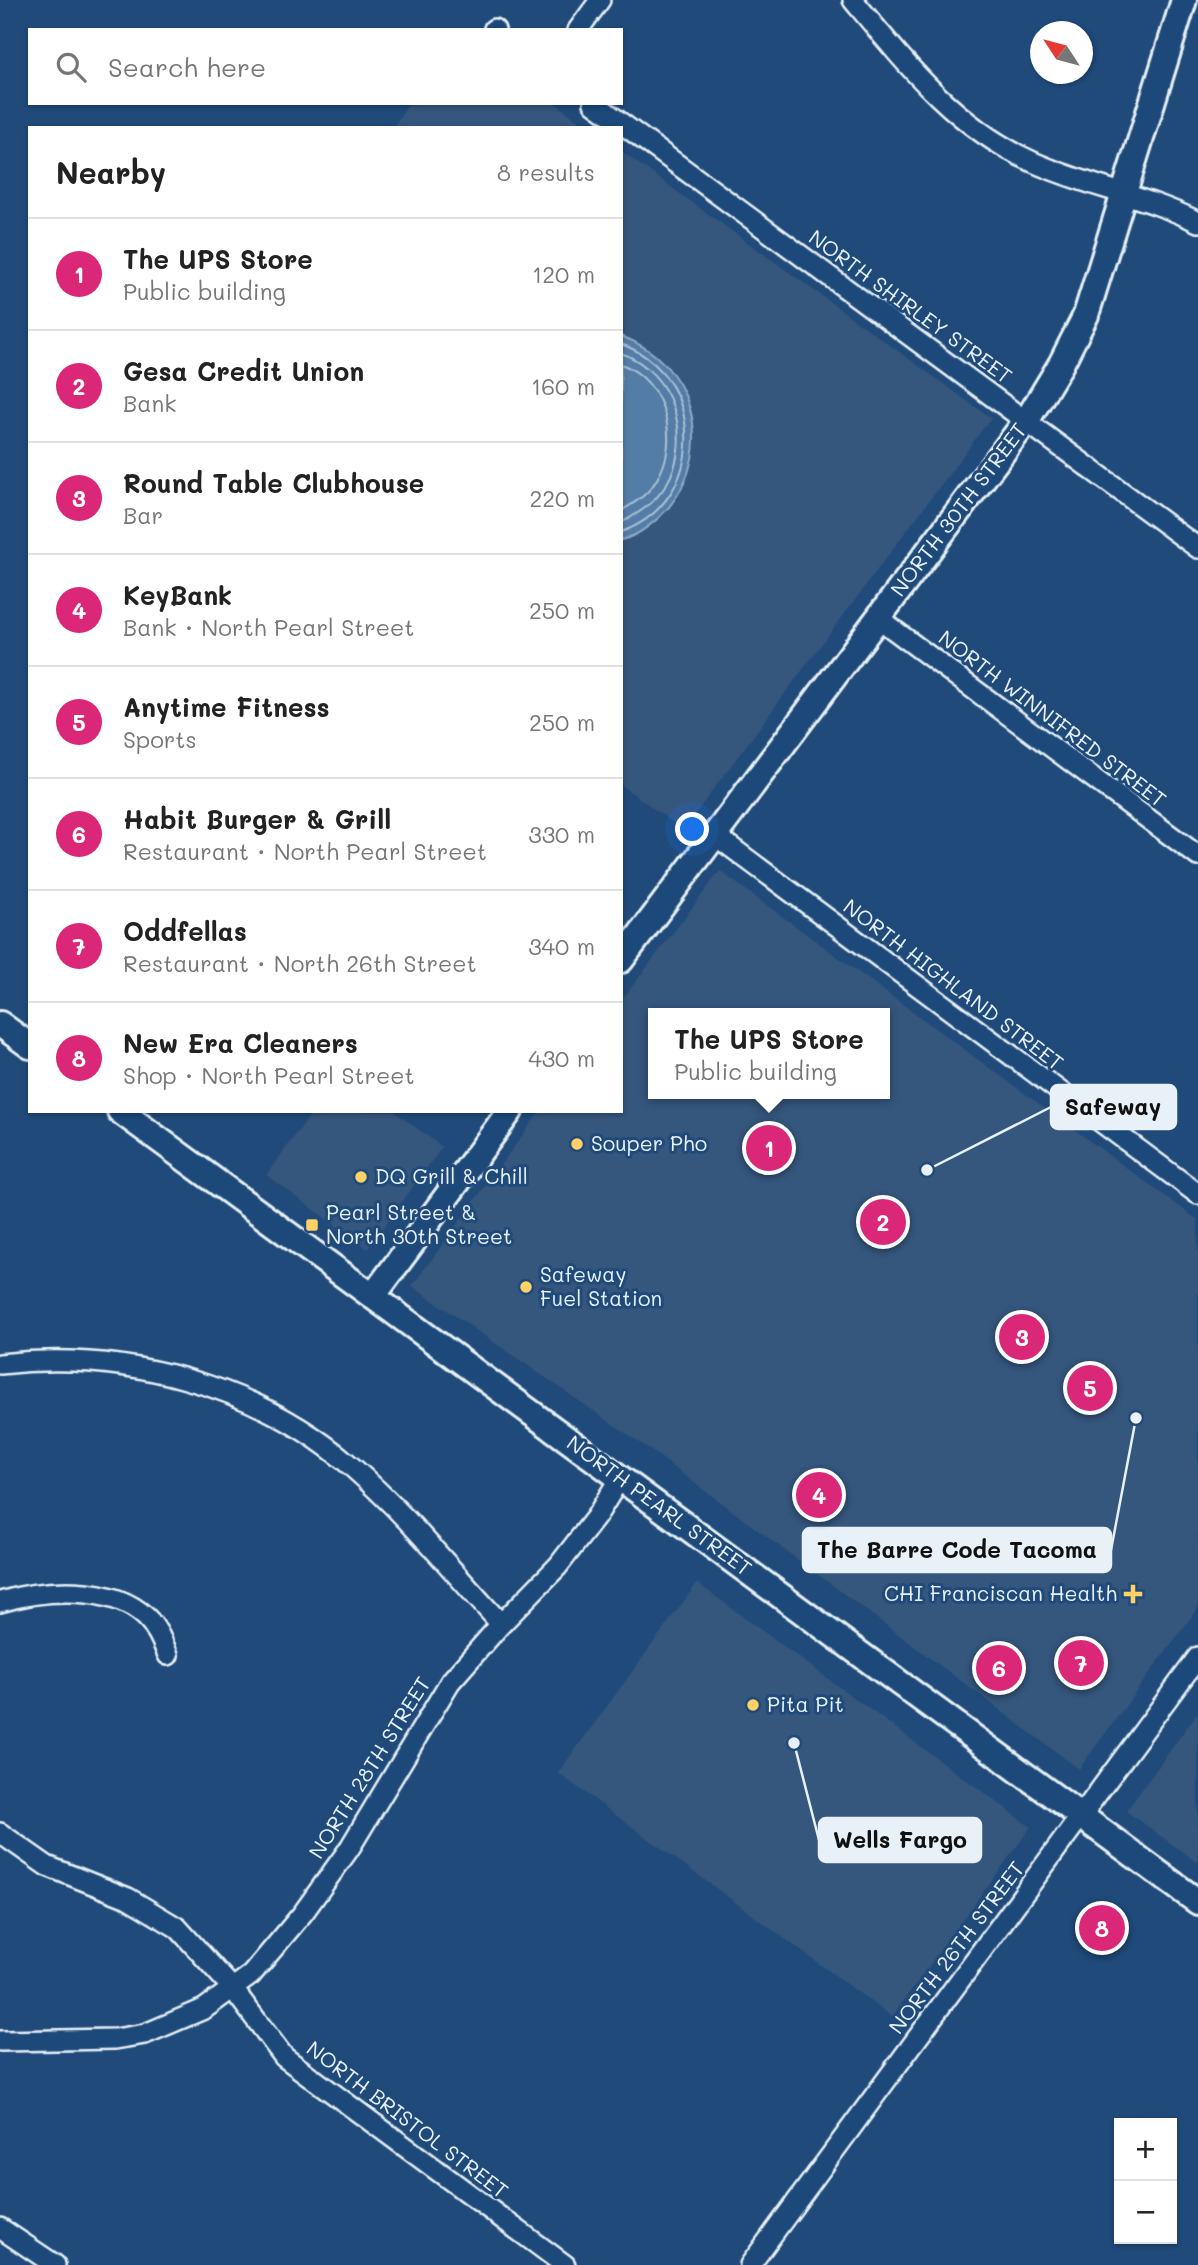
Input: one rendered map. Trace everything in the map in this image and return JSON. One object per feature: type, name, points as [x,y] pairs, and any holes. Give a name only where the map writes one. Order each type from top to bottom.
[{"type":"main road","name":"NORTH 30TH STREET","points":[[623,953],[716,836],[1027,420],[1081,325],[1125,195],[1184,0]]},
{"type":"main road","points":[[0,1024],[28,1045]]},
{"type":"main road","name":"NORTH PEARL STREET","points":[[123,1113],[1198,1902]]},
{"type":"main road","points":[[373,1296],[509,1113]]},
{"type":"street","points":[[579,28],[600,0]]},
{"type":"street","points":[[853,0],[923,85],[982,132],[1033,162],[1198,222]]},
{"type":"street","name":"NORTH SHIRLEY STREET","points":[[597,105],[1198,548]]},
{"type":"street","name":"NORTH WINNIFRED STREET","points":[[878,618],[1198,856]]},
{"type":"street","name":"NORTH HIGHLAND STREET","points":[[716,836],[1198,1194]]},
{"type":"street","points":[[0,1364],[57,1361],[138,1366],[197,1381],[276,1416],[350,1465],[392,1506],[501,1624]]},
{"type":"street","name":"NORTH 28TH STREET","points":[[0,2041],[30,2038],[115,2039],[145,2034],[204,2010],[251,1975],[303,1913],[376,1807],[436,1700],[501,1624],[558,1566],[596,1517],[620,1478]]},
{"type":"street","points":[[0,1602],[66,1593],[114,1600],[133,1607],[147,1618],[157,1631],[168,1655]]},
{"type":"street","name":"NORTH 26TH STREET","points":[[750,2265],[1082,1818],[1198,1657]]},
{"type":"street","name":"NORTH BRISTOL STREET","points":[[0,1833],[47,1866],[128,1898],[158,1914],[201,1951],[284,2057],[565,2265]]},
{"type":"street","points":[[0,2228],[55,2265]]},
{"type":"shaded area","points":[[409,105],[558,105],[586,126],[393,126]]},
{"type":"shaded area","points":[[623,152],[991,418],[683,830],[623,786]]},
{"type":"shaded area","points":[[720,871],[1198,1220],[1198,1608],[1079,1769],[646,1447],[412,1286],[539,1113],[623,1113],[623,998]]},
{"type":"shaded area","points":[[312,1113],[397,1113],[442,1147],[368,1249],[266,1175]]},
{"type":"shaded area","points":[[697,1583],[1031,1827],[892,2017],[558,1773]]},
{"type":"shaded area","points":[[1198,1712],[1198,1863],[1126,1811]]},
{"type":"water","points":[[623,337],[646,348],[666,365],[680,386],[690,409],[694,434],[692,459],[684,484],[669,507],[635,535],[623,539]]},
{"type":"place","name":"Souper Pho","points":[[577,1144]]},
{"type":"place","name":"The UPS Store","points":[[769,1148]]},
{"type":"place","name":"Safeway","points":[[927,1170]]},
{"type":"place","name":"DQ Grill & Chill","points":[[361,1177]]},
{"type":"place","name":"Gesa Credit Union","points":[[883,1222]]},
{"type":"place","name":"Pearl Street & North 30th Street","points":[[312,1225]]},
{"type":"place","name":"Safeway Fuel Station","points":[[526,1287]]},
{"type":"place","name":"Round Table Clubhouse","points":[[1022,1337]]},
{"type":"place","name":"Anytime Fitness","points":[[1090,1388]]},
{"type":"place","name":"The Barre Code Tacoma","points":[[1136,1418]]},
{"type":"place","name":"KeyBank","points":[[819,1495]]},
{"type":"place","name":"CHI Franciscan Health","points":[[1133,1594]]},
{"type":"place","name":"Oddfellas","points":[[1081,1663]]},
{"type":"place","name":"Habit Burger & Grill","points":[[999,1668]]},
{"type":"place","name":"Pita Pit","points":[[753,1705]]},
{"type":"place","name":"Wells Fargo","points":[[794,1743]]},
{"type":"place","name":"New Era Cleaners","points":[[1102,1928]]}]
